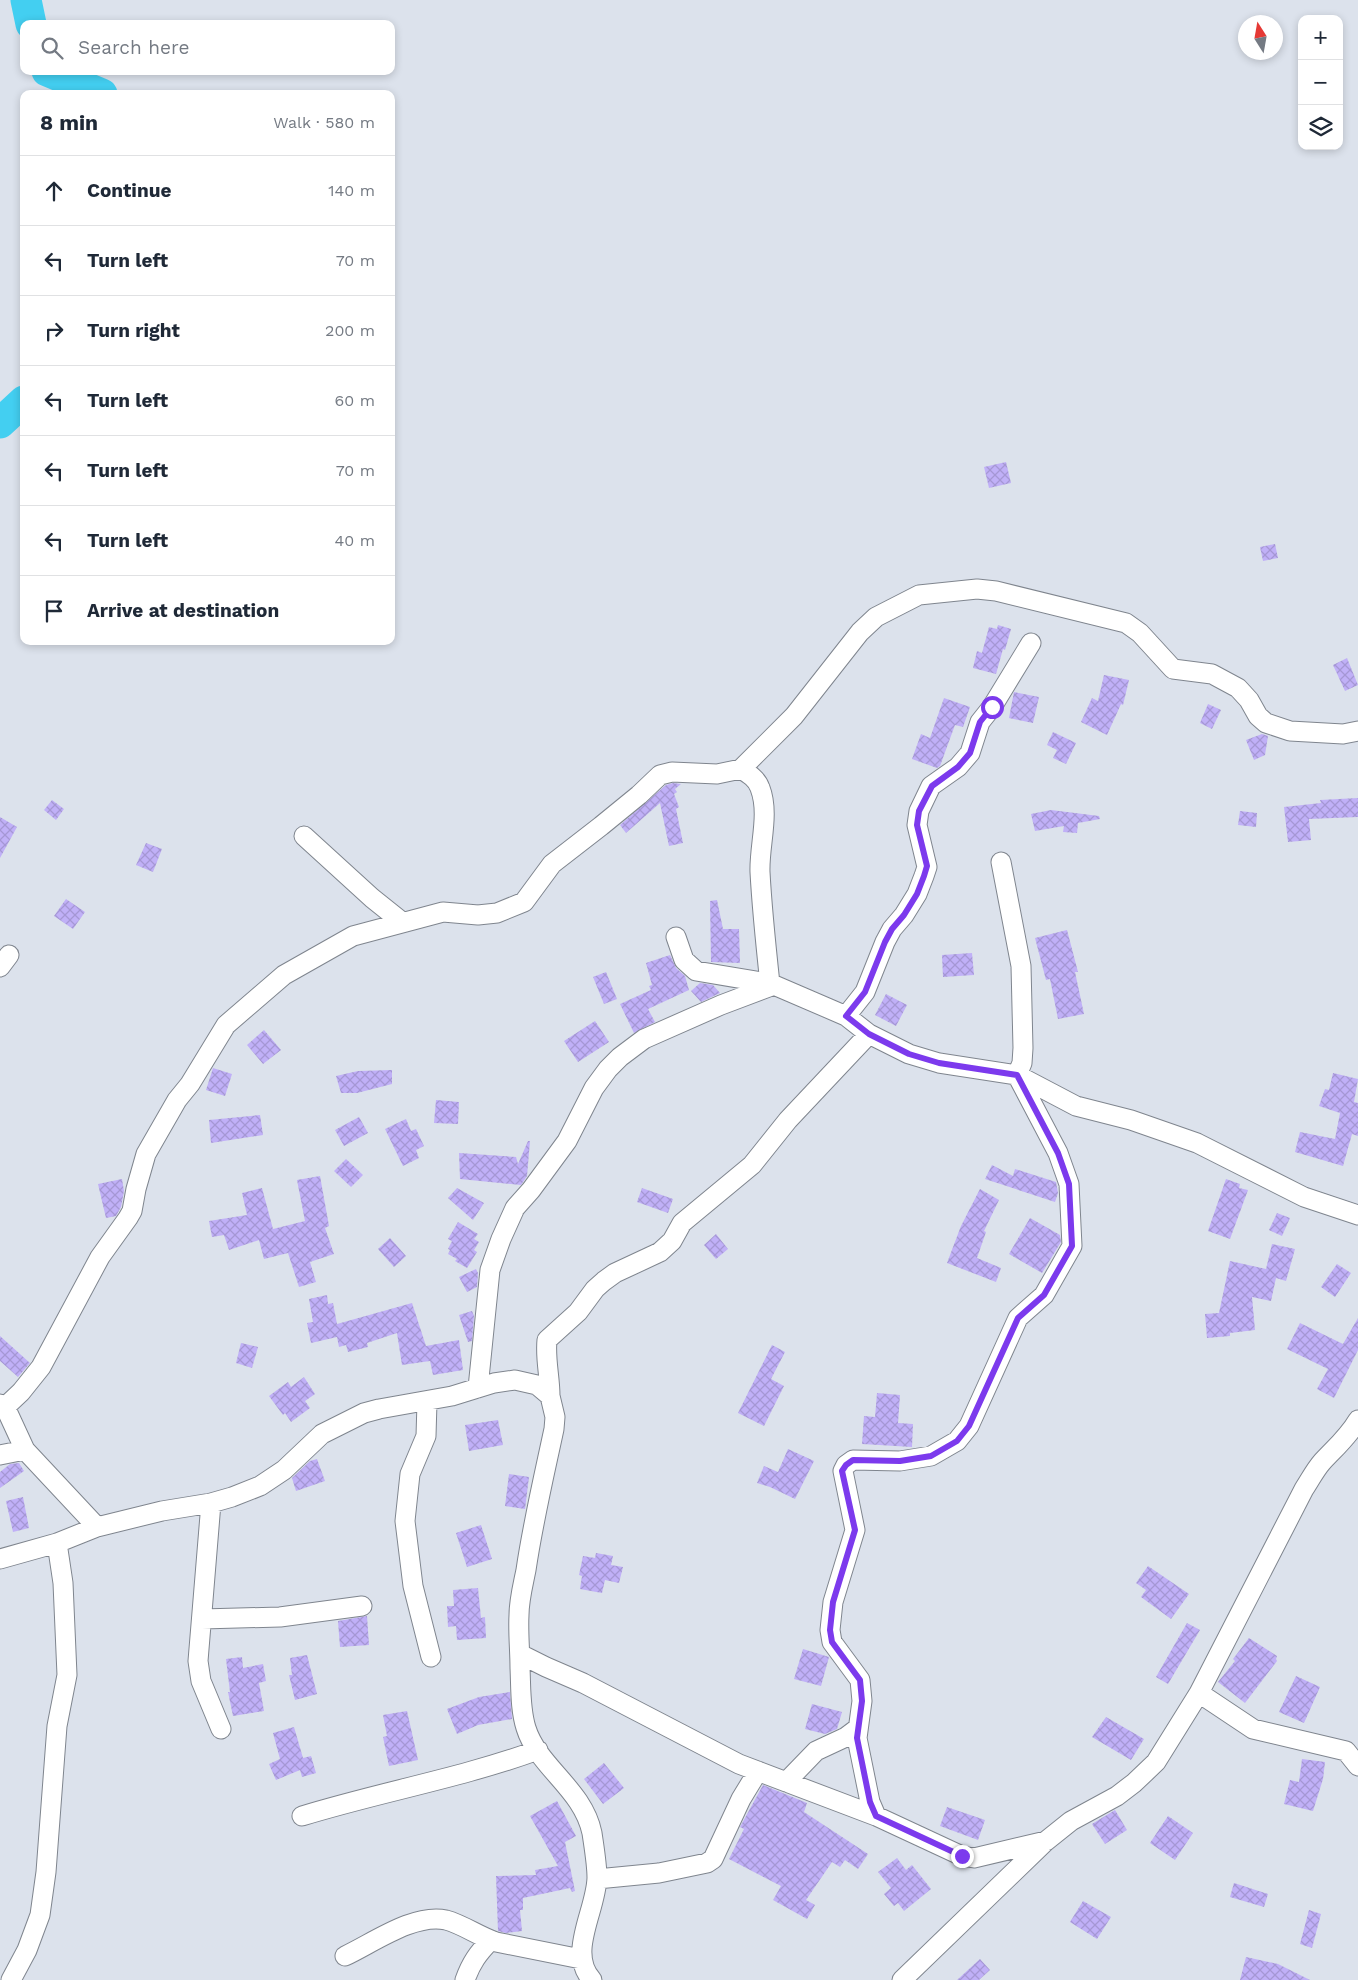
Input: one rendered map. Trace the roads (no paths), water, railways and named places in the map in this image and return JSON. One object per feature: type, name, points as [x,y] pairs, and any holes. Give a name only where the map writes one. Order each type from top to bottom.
[{"type":"street","points":[[97,1527],[25,1450],[2,1406],[21,1392],[41,1367],[100,1257],[128,1218],[132,1211],[136,1188],[146,1154],[177,1100],[190,1084],[226,1026],[284,975],[353,936],[443,912],[478,915],[497,913],[524,902],[541,876],[552,864],[607,821],[660,775],[672,772],[716,774],[741,769],[794,716],[860,632],[876,618],[919,595],[977,589],[996,590],[1126,623],[1140,633],[1174,668],[1212,674],[1238,688],[1249,700],[1258,716],[1266,723],[1290,731],[1343,734],[1358,731]]},
{"type":"street","points":[[846,1016],[865,992],[885,942],[917,894],[924,876],[927,866],[917,825],[919,811],[932,786],[958,767],[970,753],[980,722],[992,707],[1031,643]]},
{"type":"street","points":[[741,769],[754,778],[760,787],[764,817],[760,871],[772,984]]},
{"type":"street","points":[[304,836],[372,898],[402,922]]},
{"type":"street","points":[[876,1816],[870,1802],[857,1738],[862,1701],[860,1680],[832,1642],[830,1630],[833,1602],[855,1530],[842,1471],[853,1460],[900,1461],[931,1456],[957,1441],[969,1426],[1018,1318],[1044,1295],[1072,1246],[1069,1184],[1058,1153],[1017,1075],[1022,1062],[1023,1048],[1021,966],[1001,862]]},
{"type":"street","points":[[676,937],[684,960],[696,972],[772,984],[846,1016],[869,1034],[909,1054],[939,1063],[1017,1075],[1076,1106],[1131,1120],[1197,1143],[1304,1197],[1357,1212]]},
{"type":"street","points":[[478,1388],[490,1270],[501,1240],[515,1208],[532,1190],[568,1141],[583,1106],[594,1088],[620,1057],[644,1039],[772,984]]},
{"type":"street","points":[[592,1980],[586,1973],[582,1959],[582,1946],[593,1904],[597,1878],[592,1833],[587,1816],[578,1800],[538,1750],[526,1729],[521,1690],[519,1615],[531,1535],[555,1417],[550,1396],[550,1375],[545,1353],[547,1340],[578,1312],[595,1289],[604,1281],[615,1273],[660,1252],[672,1242],[682,1223],[752,1165],[788,1120],[869,1034]]},
{"type":"street","points":[[0,1559],[57,1543],[97,1527],[162,1511],[211,1503],[260,1486],[284,1470],[322,1434],[364,1413],[427,1402],[494,1383],[515,1380],[537,1385],[550,1396]]},
{"type":"street","points":[[427,1402],[426,1436],[410,1474],[405,1521],[413,1586],[431,1657]]},
{"type":"street","points":[[902,1980],[1046,1841],[1071,1821],[1117,1796],[1134,1784],[1156,1762],[1199,1693],[1304,1489],[1321,1463],[1341,1444],[1358,1420]]},
{"type":"street","points":[[0,1455],[25,1450]]},
{"type":"street","points":[[211,1503],[198,1661],[201,1681],[220,1729]]},
{"type":"street","points":[[11,1980],[27,1950],[40,1915],[46,1872],[57,1726],[67,1675],[64,1583],[57,1543]]},
{"type":"street","points":[[202,1619],[273,1618],[362,1606]]},
{"type":"street","points":[[520,1654],[583,1682],[739,1764],[876,1816],[962,1856],[974,1858],[1046,1841]]},
{"type":"street","points":[[1199,1693],[1252,1729],[1346,1751],[1358,1766]]},
{"type":"street","points":[[786,1782],[816,1751],[846,1737],[858,1728]]},
{"type":"street","points":[[302,1816],[348,1801],[506,1762],[538,1750]]},
{"type":"street","points":[[597,1878],[659,1872],[707,1864],[713,1859],[741,1799],[758,1771]]},
{"type":"street","points":[[345,1956],[412,1923],[431,1919],[445,1920],[491,1940],[582,1959]]},
{"type":"street","points":[[465,1980],[477,1954],[491,1940]]},
{"type":"waterway","points":[[26,0],[30,20]]},
{"type":"waterway","points":[[57,75],[92,90]]},
{"type":"waterway","points":[[0,423],[20,405]]}]
